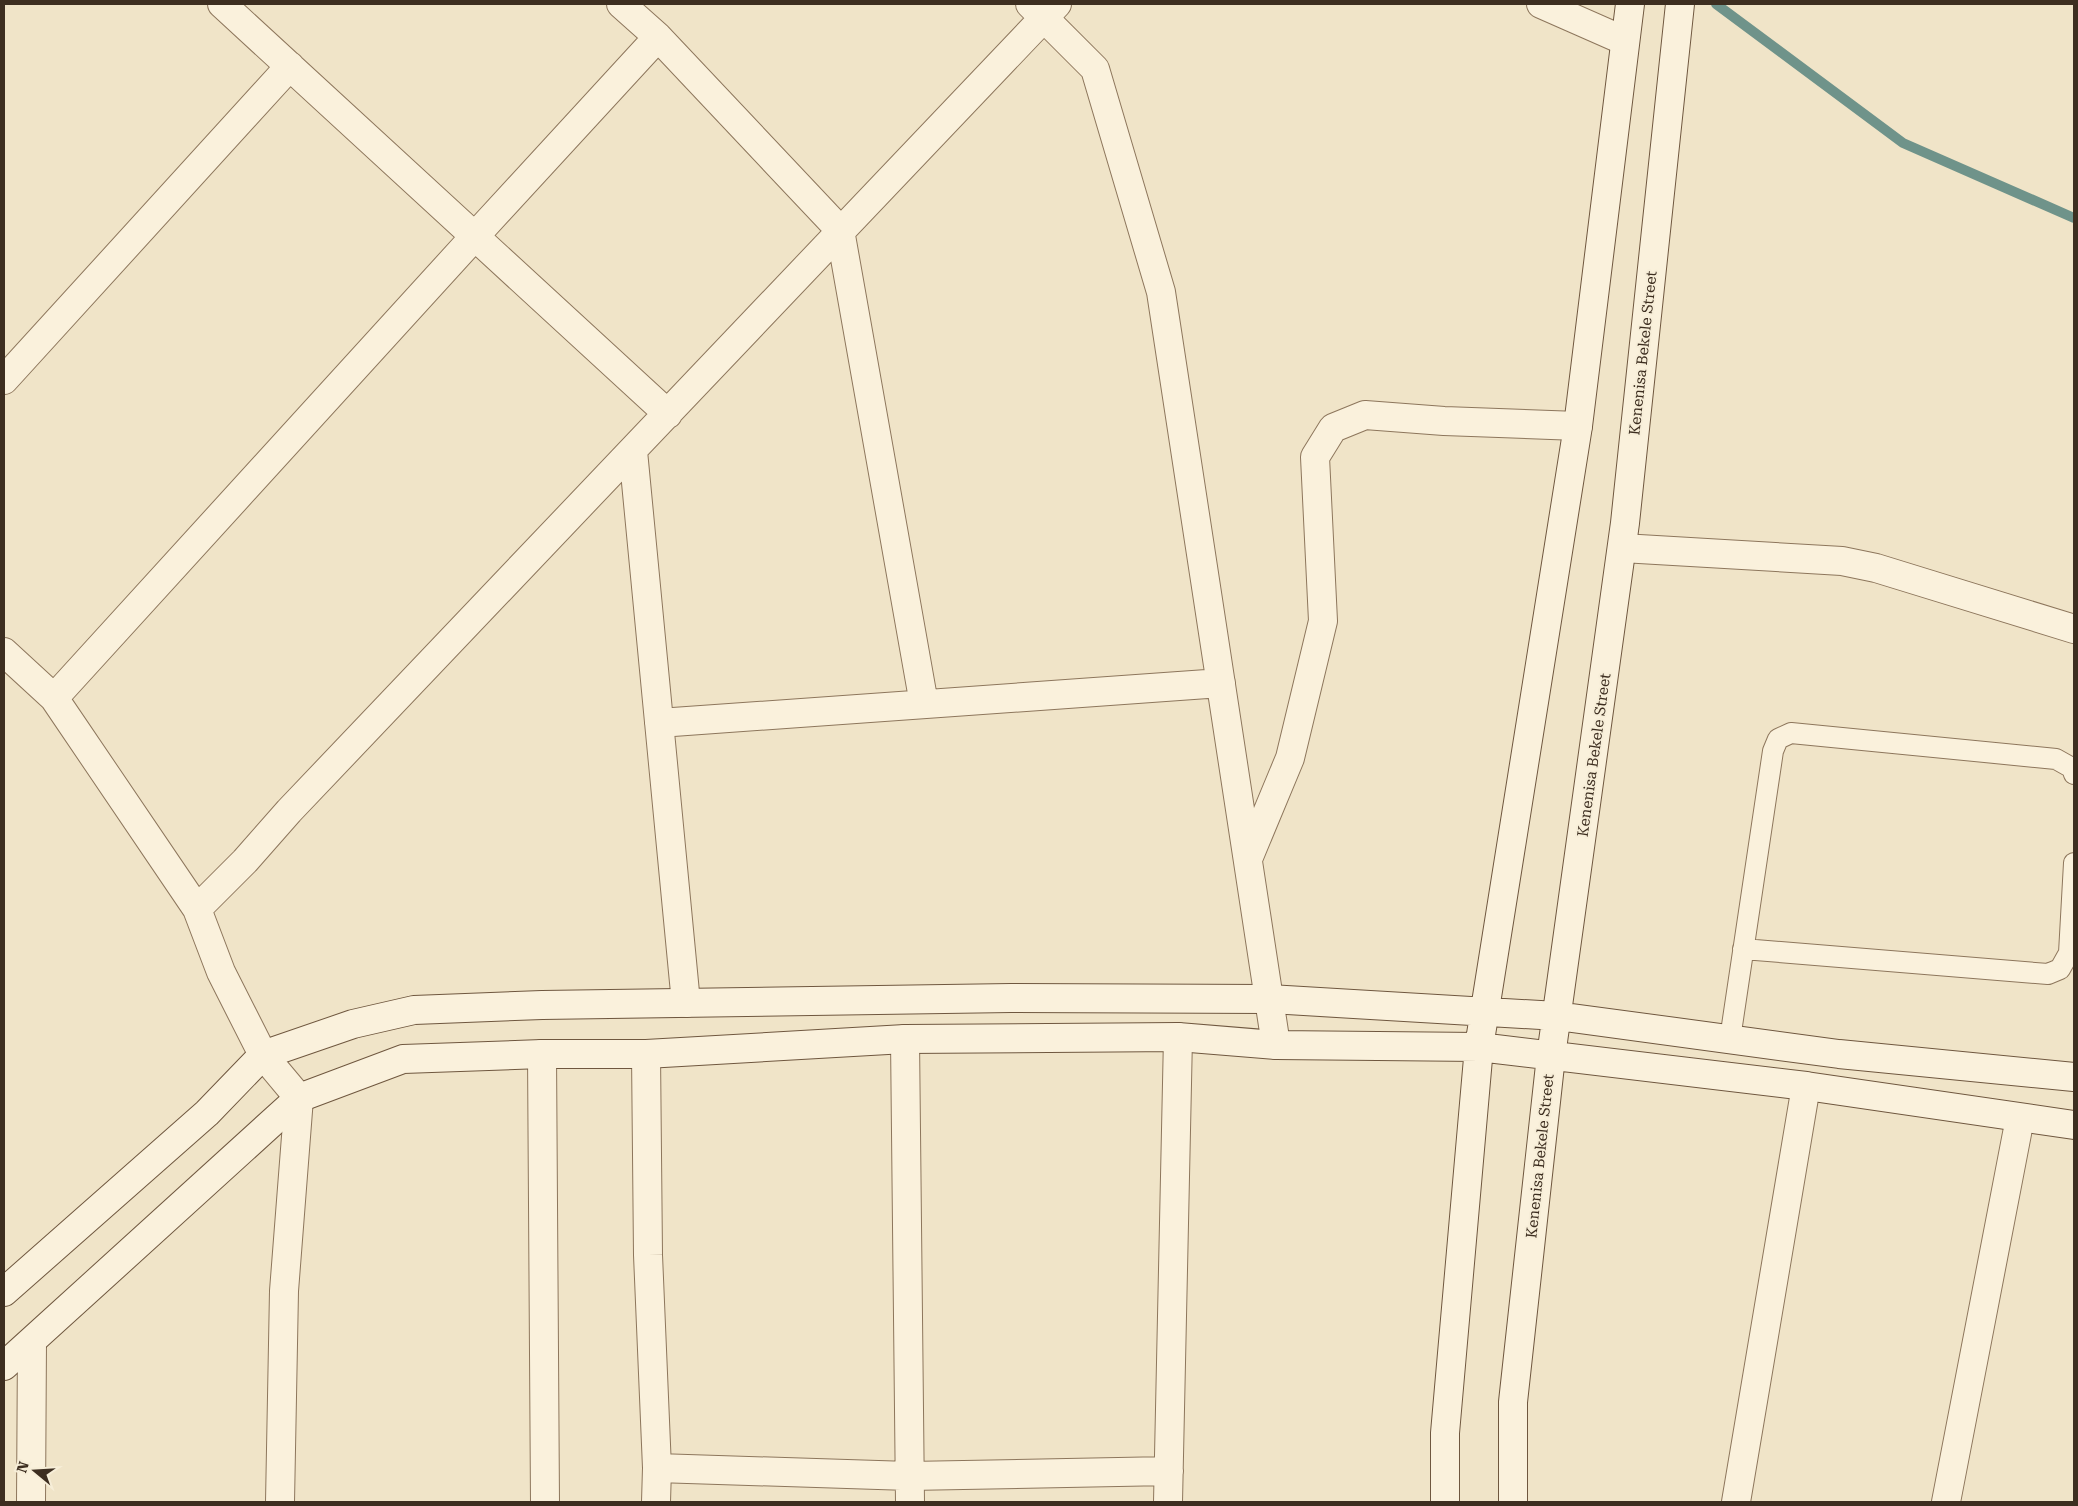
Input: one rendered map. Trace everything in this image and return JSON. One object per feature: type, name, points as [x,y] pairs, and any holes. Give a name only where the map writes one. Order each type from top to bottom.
[{"type":"street","points":[[222,4],[668,414]]},
{"type":"street","points":[[621,4],[658,37],[840,230],[924,704]]},
{"type":"street","points":[[1540,4],[1625,41]]},
{"type":"street","points":[[1445,1502],[1445,1433],[1479,1047],[1578,426],[1630,4]]},
{"type":"street","name":"Kenenisa Bekele Street","points":[[1513,1502],[1514,1402],[1551,1056],[1622,548],[1679,5]]},
{"type":"street","points":[[197,909],[245,862],[289,811],[668,414],[1044,8],[1095,69],[1162,292],[1276,1045]]},
{"type":"street","points":[[54,698],[474,236],[658,37]]},
{"type":"street","points":[[4,380],[290,66]]},
{"type":"street","points":[[1248,859],[1290,758],[1323,621],[1315,457],[1333,428],[1365,416],[1578,426]]},
{"type":"street","points":[[633,451],[686,1003]]},
{"type":"street","points":[[1622,548],[1842,561],[1876,568],[2074,628]]},
{"type":"street","points":[[4,652],[54,698],[197,909],[221,972],[262,1055],[299,1098],[284,1291],[280,1502]]},
{"type":"street","points":[[659,723],[1221,683]]},
{"type":"street","points":[[4,1292],[207,1113],[262,1055],[353,1024],[414,1010],[542,1005],[1011,998],[1269,999],[1557,1016],[1839,1054],[2074,1077]]},
{"type":"street","points":[[1168,1502],[1178,1037]]},
{"type":"street","points":[[4,1366],[299,1098],[403,1059],[542,1054],[646,1054],[905,1040],[1178,1037],[1276,1045],[1479,1047],[1806,1086],[2074,1125]]},
{"type":"street","points":[[905,1040],[910,1489]]},
{"type":"street","points":[[542,1054],[544,1502]]},
{"type":"street","points":[[646,1054],[648,1255],[657,1468],[656,1502]]},
{"type":"street","points":[[1736,1502],[1806,1086]]},
{"type":"street","points":[[1946,1502],[2020,1118]]},
{"type":"street","points":[[31,1502],[32,1342]]},
{"type":"street","points":[[657,1468],[910,1489],[1169,1471]]},
{"type":"lane","points":[[1730,1039],[1772,751],[1778,739],[1791,733],[2056,759],[2072,768],[2074,774]]},
{"type":"lane","points":[[1743,949],[2048,974],[2060,969],[2069,953],[2074,863]]},
{"type":"waterway","points":[[1716,4],[1903,143],[2074,218]]}]
